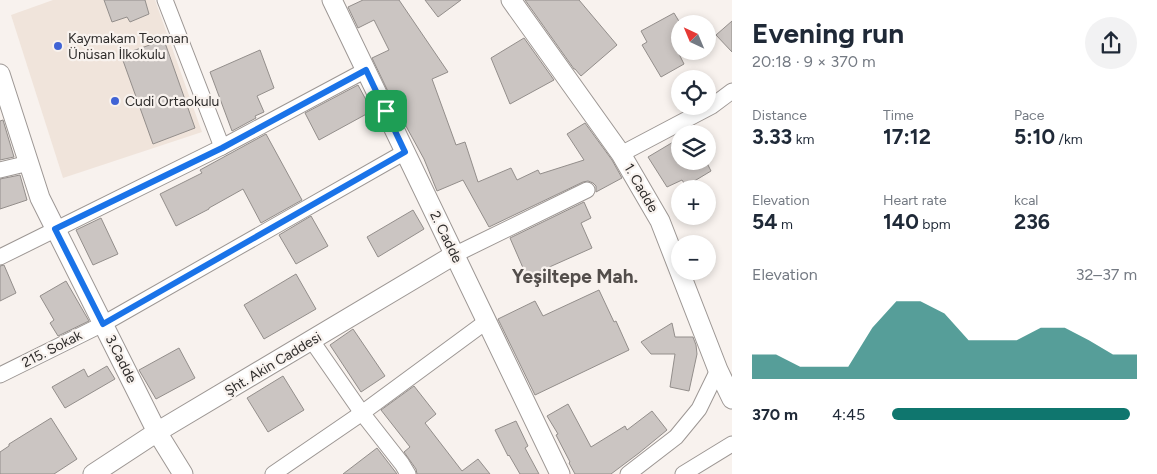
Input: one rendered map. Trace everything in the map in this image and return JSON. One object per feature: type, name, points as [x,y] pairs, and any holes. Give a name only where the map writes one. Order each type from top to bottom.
[{"type":"street","points":[[165,0],[222,148]]},
{"type":"street","name":"2. Cadde","points":[[332,0],[560,474]]},
{"type":"street","name":"1. Cadde","points":[[511,0],[622,154],[660,222],[718,370],[732,399]]},
{"type":"street","points":[[0,257],[222,148],[366,70]]},
{"type":"street","name":"3.Cadde","points":[[0,74],[40,198],[158,432],[183,474]]},
{"type":"street","points":[[622,154],[712,106],[732,91]]},
{"type":"street","name":"215. Sokak","points":[[0,375],[103,324],[405,152]]},
{"type":"street","points":[[0,170],[29,163]]},
{"type":"street","points":[[454,255],[587,190]]},
{"type":"street","name":"Şht. Akin Caddesi","points":[[93,474],[158,432],[454,255]]},
{"type":"street","points":[[273,474],[362,413],[487,322]]},
{"type":"street","points":[[312,341],[362,413],[408,474]]},
{"type":"street","points":[[628,474],[676,437],[699,409],[718,370]]},
{"type":"street","points":[[683,474],[732,444]]},
{"type":"shaded area","name":"Cudi Ortaokulu","points":[[53,0],[155,0],[202,132],[63,178],[11,15]]},
{"type":"building","points":[[104,0],[145,0],[149,14],[130,22],[127,17],[112,22]]},
{"type":"building","points":[[363,0],[399,0],[448,72],[432,79],[456,145],[465,142],[478,182],[511,168],[517,180],[538,170],[540,174],[584,160],[567,134],[585,123],[612,160],[622,178],[596,192],[596,186],[593,183],[583,182],[489,227],[463,180],[437,191],[424,159],[395,106],[372,58],[389,50],[374,20],[358,28],[348,7]]},
{"type":"building","points":[[425,0],[461,0],[438,17]]},
{"type":"building","points":[[525,0],[579,0],[617,45],[581,76]]},
{"type":"building","points":[[674,13],[675,15],[671,15],[671,60],[682,60],[684,64],[661,77],[642,45],[647,42],[641,31]]},
{"type":"building","points":[[732,21],[732,52],[716,35]]},
{"type":"building","points":[[524,38],[554,80],[510,104],[491,58]]},
{"type":"building","points":[[164,40],[195,128],[153,144],[121,55]]},
{"type":"building","points":[[260,50],[274,88],[257,96],[264,112],[232,131],[210,72]]},
{"type":"building","points":[[358,85],[372,111],[319,140],[305,113]]},
{"type":"building","points":[[3,120],[14,157],[0,160],[0,121]]},
{"type":"building","points":[[266,134],[302,200],[261,223],[243,189],[176,226],[160,194],[202,173],[200,170]]},
{"type":"building","points":[[671,143],[671,170],[711,171],[696,180],[671,180],[671,185],[667,187],[648,157]]},
{"type":"building","points":[[20,175],[27,200],[0,209],[0,179]]},
{"type":"building","points":[[584,202],[591,218],[581,223],[592,248],[527,277],[510,238]]},
{"type":"building","points":[[413,210],[424,229],[378,257],[367,237]]},
{"type":"building","points":[[311,216],[328,246],[296,264],[279,235]]},
{"type":"building","points":[[101,218],[118,254],[93,265],[76,230]]},
{"type":"building","points":[[4,265],[16,293],[0,301],[0,266]]},
{"type":"building","points":[[296,274],[316,309],[264,339],[244,305]]},
{"type":"building","points":[[66,281],[89,321],[58,336],[50,323],[54,320],[40,296]]},
{"type":"building","points":[[599,290],[629,350],[535,395],[498,319],[535,301],[543,316]]},
{"type":"building","points":[[672,323],[675,337],[693,337],[696,345],[697,354],[689,391],[670,387],[675,354],[651,354],[641,342]]},
{"type":"building","points":[[353,329],[385,376],[361,392],[330,345]]},
{"type":"building","points":[[179,348],[195,378],[156,399],[139,370]]},
{"type":"building","points":[[107,366],[115,379],[65,408],[52,387],[84,369],[88,377]]},
{"type":"building","points":[[283,376],[304,410],[268,432],[247,398]]},
{"type":"building","points":[[414,386],[436,414],[425,423],[462,471],[478,459],[490,474],[417,474],[416,469],[404,452],[410,447],[381,410]]},
{"type":"building","points":[[568,404],[591,447],[625,426],[627,430],[652,411],[667,430],[611,474],[575,474],[556,435],[558,434],[547,416]]},
{"type":"building","points":[[51,418],[77,459],[54,474],[0,474],[0,452],[9,444]]},
{"type":"building","points":[[516,421],[528,446],[525,448],[539,474],[520,474],[508,456],[495,430]]},
{"type":"building","points":[[377,448],[397,474],[343,474]]},
{"type":"place","name":"Kaymakam Teoman Ünüsan İlkokulu","points":[[58,46]]},
{"type":"place","name":"Cudi Ortaokulu","points":[[115,101]]},
{"type":"district","name":"Yeşiltepe Mah.","points":[[575,276]]},
{"type":"route","points":[[366,70],[386,111],[405,152],[103,324],[55,229],[222,148],[366,70]]}]
